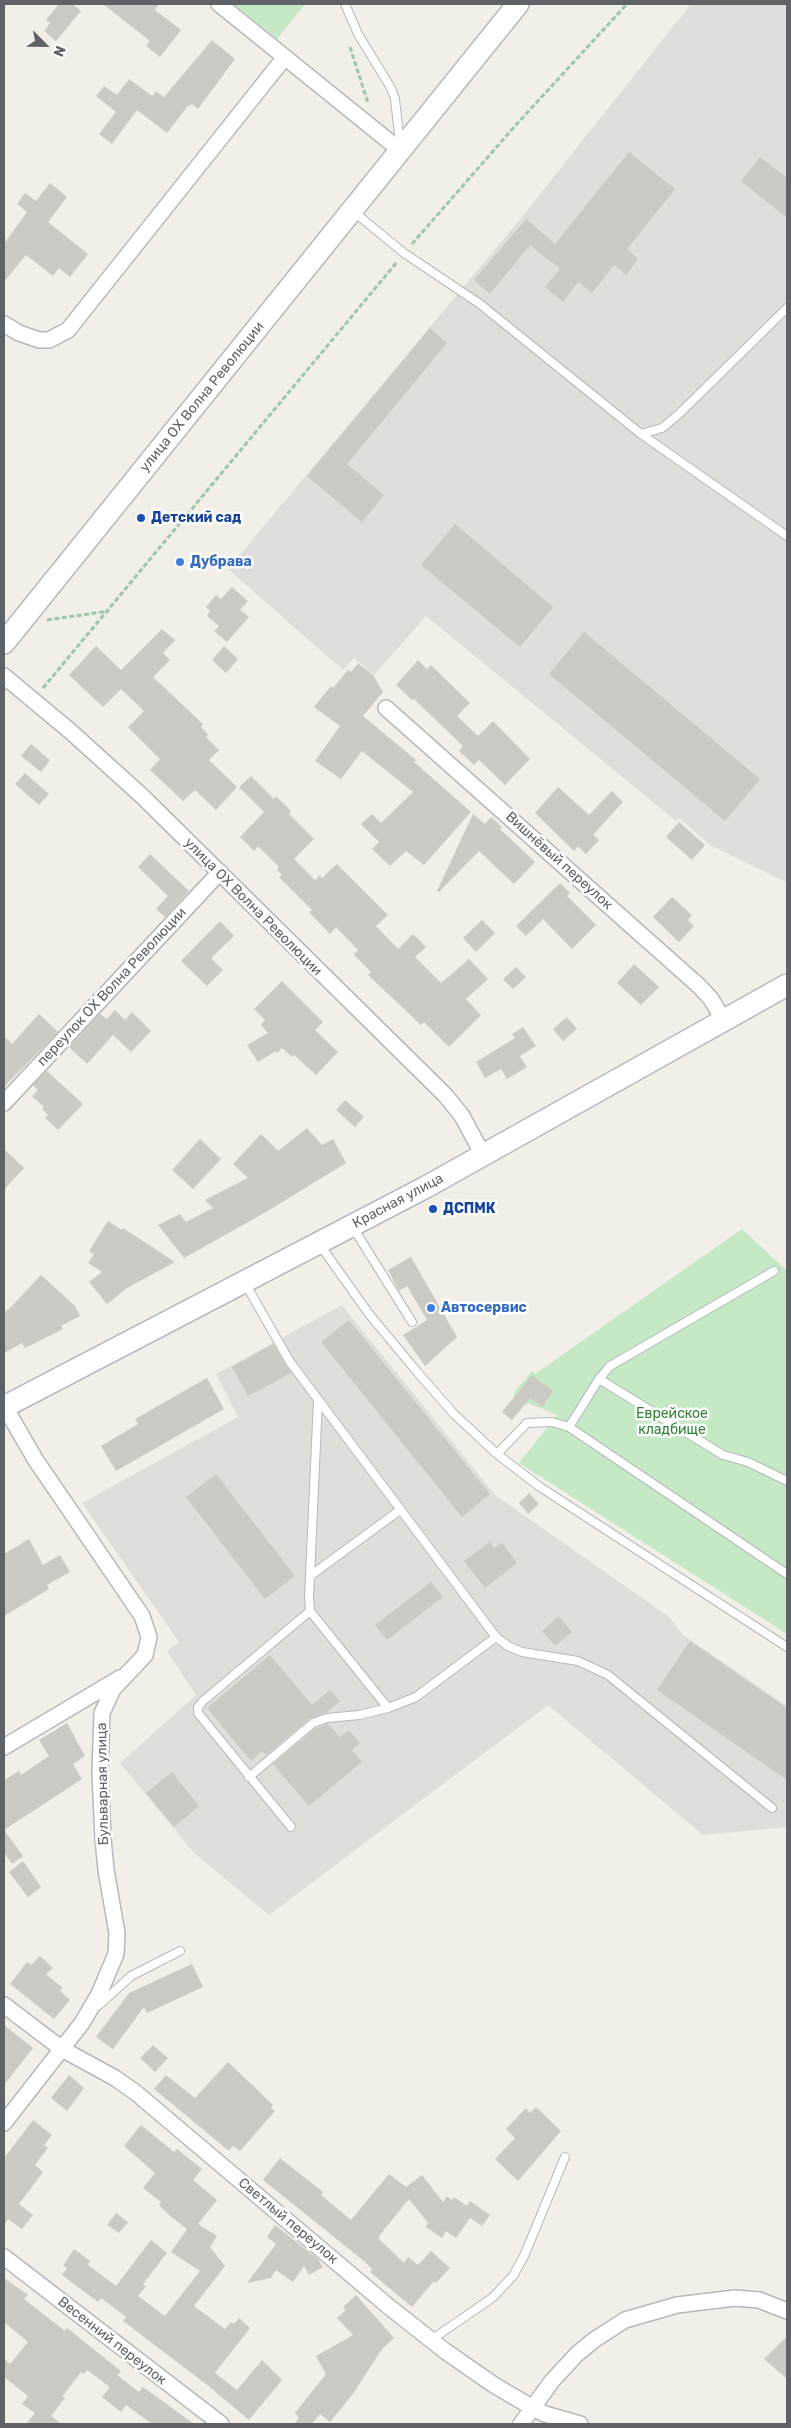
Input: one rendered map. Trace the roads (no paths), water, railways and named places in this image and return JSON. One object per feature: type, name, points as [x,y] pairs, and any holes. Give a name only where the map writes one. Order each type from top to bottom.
[{"type":"street","points":[[219,4],[400,151]]},
{"type":"street","name":"улица ОХ Волна Революции","points":[[4,643],[518,4]]},
{"type":"street","points":[[4,324],[19,333],[39,340],[49,340],[68,330],[285,57]]},
{"type":"street","name":"улица ОХ Волна Революции","points":[[4,676],[114,771],[220,872],[330,984],[446,1096],[462,1116],[483,1155]]},
{"type":"street","name":"Вишнёвый переулок","points":[[386,708],[699,986],[714,1004],[724,1022]]},
{"type":"street","name":"переулок ОХ Волна Революции","points":[[4,1102],[220,872]]},
{"type":"street","name":"Красная улица","points":[[4,1407],[245,1282],[483,1155],[724,1022],[787,984]]},
{"type":"street","name":"Бульварная улица","points":[[4,1407],[35,1459],[147,1626],[149,1637],[144,1655],[125,1674],[106,1702],[101,1727],[102,1839],[117,1944],[112,1966],[82,2023],[4,2123]]},
{"type":"street","points":[[4,1747],[125,1674]]},
{"type":"street","name":"Светлый переулок","points":[[4,2005],[62,2049],[135,2092],[431,2340],[494,2385],[533,2408],[544,2414],[580,2424]]},
{"type":"street","name":"Весенний переулок","points":[[4,2257],[220,2424]]},
{"type":"street","points":[[521,2424],[552,2381],[577,2354],[594,2340],[625,2320],[677,2305],[735,2298],[759,2300],[787,2311]]},
{"type":"lane","points":[[345,4],[358,34],[391,88],[395,99],[400,151]]},
{"type":"lane","points":[[352,211],[404,253],[480,304],[641,434],[787,536]]},
{"type":"lane","points":[[641,434],[662,428],[679,414],[787,308]]},
{"type":"lane","points":[[351,1225],[412,1322]]},
{"type":"lane","points":[[319,1243],[363,1306],[418,1373],[454,1414],[497,1454],[540,1487],[787,1647]]},
{"type":"lane","points":[[569,1427],[599,1379],[610,1366],[774,1271]]},
{"type":"lane","points":[[245,1282],[290,1362],[496,1637],[508,1646],[522,1652],[578,1661],[608,1675],[772,1808]]},
{"type":"lane","points":[[599,1379],[723,1455],[748,1462],[787,1481]]},
{"type":"lane","points":[[318,1400],[310,1611],[388,1708]]},
{"type":"lane","points":[[497,1454],[527,1423],[552,1422],[569,1427],[787,1574]]},
{"type":"lane","points":[[310,1576],[400,1510]]},
{"type":"lane","points":[[291,1827],[200,1719],[198,1707],[310,1611]]},
{"type":"lane","points":[[249,1777],[313,1723],[327,1718],[359,1715],[388,1708],[416,1697],[496,1637]]},
{"type":"lane","points":[[82,2023],[122,1982],[180,1950]]},
{"type":"lane","points":[[431,2340],[492,2298],[513,2276],[524,2256],[565,2157]]},
{"type":"place","name":"Детский сад","points":[[141,518]]},
{"type":"place","name":"Дубрава","points":[[180,562]]},
{"type":"place","name":"ДСПМК","points":[[433,1209]]},
{"type":"place","name":"Автосервис","points":[[431,1308]]},
{"type":"park label","name":"Еврейское кладбище","points":[[672,1422]]}]
